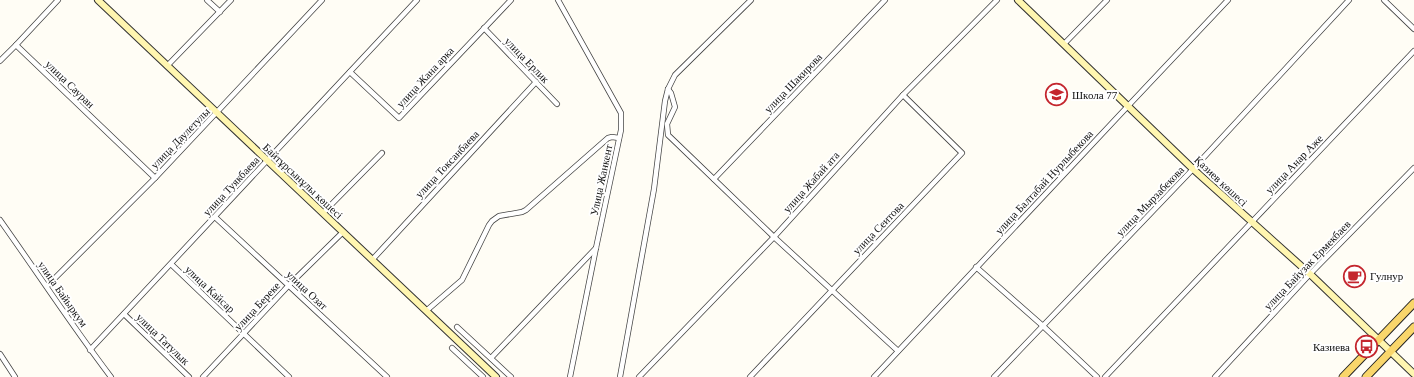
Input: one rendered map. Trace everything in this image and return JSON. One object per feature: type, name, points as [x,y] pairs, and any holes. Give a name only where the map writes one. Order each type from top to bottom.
[{"type":"main road","name":"Байтұрсынұлы көшесі","points":[[98,0],[496,377]]},
{"type":"main road","name":"Қазиев көшесі","points":[[1018,0],[1193,169],[1310,274],[1414,374]]},
{"type":"main road","points":[[1344,377],[1414,303]]},
{"type":"main road","points":[[1366,377],[1414,327]]},
{"type":"street","points":[[0,62],[58,0]]},
{"type":"street","points":[[207,0],[220,12]]},
{"type":"street","points":[[167,66],[231,0]]},
{"type":"street","name":"улица Даулетулы","points":[[47,286],[155,178],[322,0]]},
{"type":"street","name":"улица Туякбаева","points":[[90,350],[417,0]]},
{"type":"street","name":"улица Жана арка","points":[[350,72],[400,118],[511,0]]},
{"type":"street","name":"Улица Жанкент","points":[[558,0],[621,113],[622,121],[570,377]]},
{"type":"street","points":[[620,377],[654,188],[665,101],[668,89],[675,75],[751,0]]},
{"type":"street","name":"улица Шакирова","points":[[714,179],[884,0]]},
{"type":"street","name":"улица Жабай ата","points":[[639,377],[774,237],[903,95],[997,0]]},
{"type":"street","points":[[1064,44],[1107,0]]},
{"type":"street","name":"улица Балтабай Нурлыбекова","points":[[874,377],[1228,0]]},
{"type":"street","name":"улица Мырзабекова","points":[[994,377],[1193,169],[1349,0]]},
{"type":"street","points":[[1384,0],[1414,29]]},
{"type":"street","name":"улица Ерлик","points":[[484,28],[557,104]]},
{"type":"street","name":"улица Сауран","points":[[16,45],[155,178]]},
{"type":"street","name":"улица Анар Аже","points":[[1105,377],[1414,51]]},
{"type":"street","name":"улица Токсанбаева","points":[[372,260],[536,82]]},
{"type":"street","points":[[668,89],[671,93],[675,106],[668,124],[668,135],[774,237],[898,351]]},
{"type":"street","name":"улица Сеитова","points":[[750,377],[962,153],[903,95]]},
{"type":"street","points":[[426,311],[462,280],[489,225],[495,218],[526,210],[608,138],[619,138]]},
{"type":"street","points":[[323,213],[382,153]]},
{"type":"street","name":"улица Байузак Ермекбаев","points":[[1215,377],[1310,274],[1414,168]]},
{"type":"street","name":"улица Озат","points":[[215,216],[387,377]]},
{"type":"street","name":"улица Байыркум","points":[[0,220],[90,350],[111,377]]},
{"type":"street","name":"улица Береке","points":[[203,377],[289,285],[343,232]]},
{"type":"street","points":[[492,358],[596,248]]},
{"type":"street","name":"улица Кайсар","points":[[171,264],[289,377]]},
{"type":"street","points":[[976,268],[1043,326],[1097,377]]},
{"type":"street","name":"улица Татулык","points":[[124,314],[189,377]]},
{"type":"street","points":[[457,327],[511,377]]},
{"type":"street","points":[[452,348],[483,377]]},
{"type":"street","points":[[0,354],[15,377]]},
{"type":"place","name":"Школа 77","points":[[1057,95]]},
{"type":"place","name":"Гулнур","points":[[1355,276]]},
{"type":"place","name":"Казиева","points":[[1366,347]]}]
